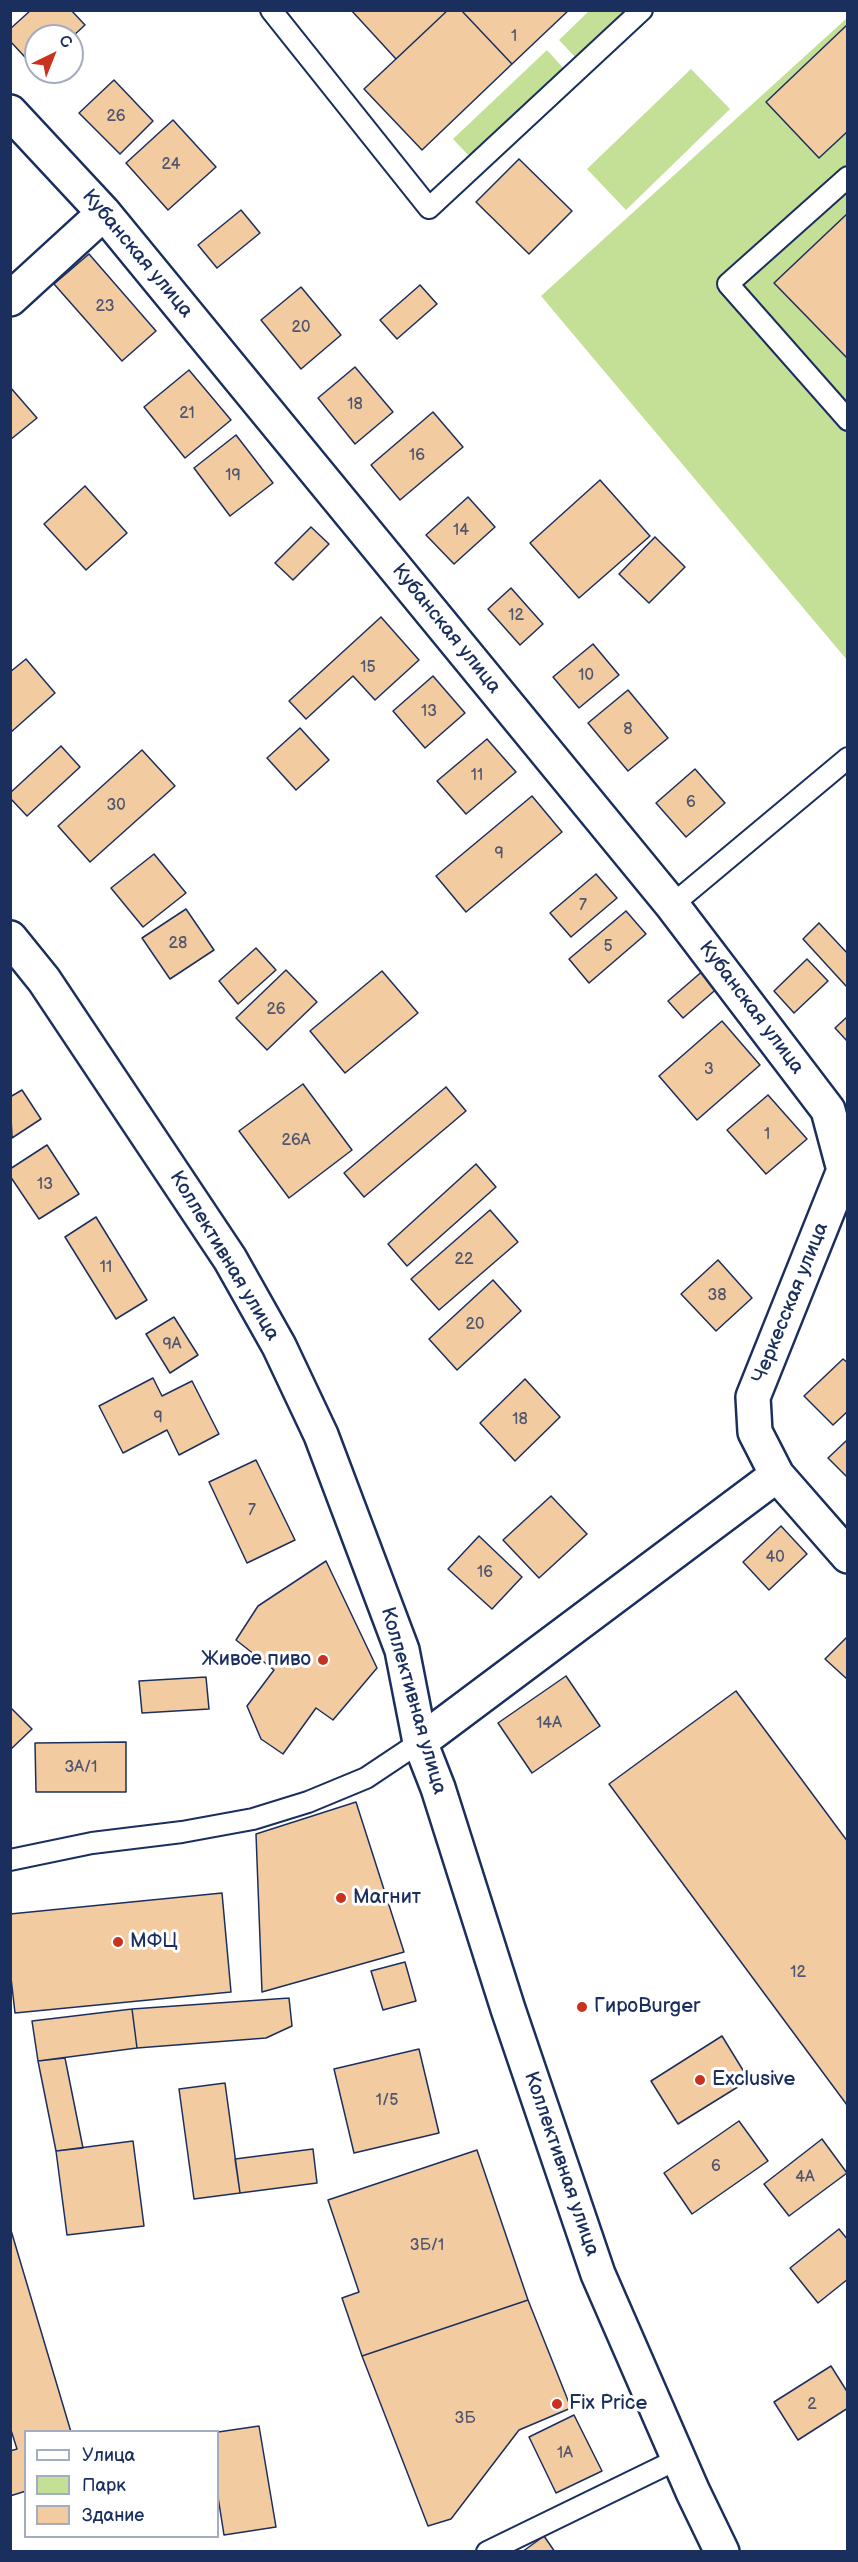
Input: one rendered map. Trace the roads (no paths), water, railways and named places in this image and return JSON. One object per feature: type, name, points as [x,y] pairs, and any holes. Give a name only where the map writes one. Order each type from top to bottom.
[{"type":"street","name":"Кубанская улица","points":[[10,112],[104,213],[672,905],[828,1110],[846,1169]]},
{"type":"street","points":[[10,299],[104,213]]},
{"type":"street","name":"Коллективная улица","points":[[10,938],[44,980],[230,1259],[279,1346],[321,1435],[402,1650],[420,1742],[438,1788],[508,2009],[598,2274],[678,2459],[722,2552]]},
{"type":"street","name":"Черкесская улица","points":[[846,1169],[753,1397],[755,1432],[777,1474],[848,1556]]},
{"type":"street","points":[[420,1742],[777,1474]]},
{"type":"lane","points":[[271,10],[429,208],[642,10]]},
{"type":"lane","points":[[848,177],[728,284],[848,420]]},
{"type":"lane","points":[[672,905],[848,758]]},
{"type":"lane","points":[[10,1860],[92,1843],[182,1832],[253,1819],[308,1802],[366,1778],[420,1742]]},
{"type":"lane","points":[[487,2552],[678,2459]]},
{"type":"place","name":"Живое пиво","points":[[323,1660]]},
{"type":"place","name":"Магнит","points":[[341,1898]]},
{"type":"place","name":"МФЦ","points":[[118,1942]]},
{"type":"place","name":"ГироBurger","points":[[582,2007]]},
{"type":"place","name":"Exclusive","points":[[700,2080]]},
{"type":"place","name":"Fix Price","points":[[557,2404]]}]
